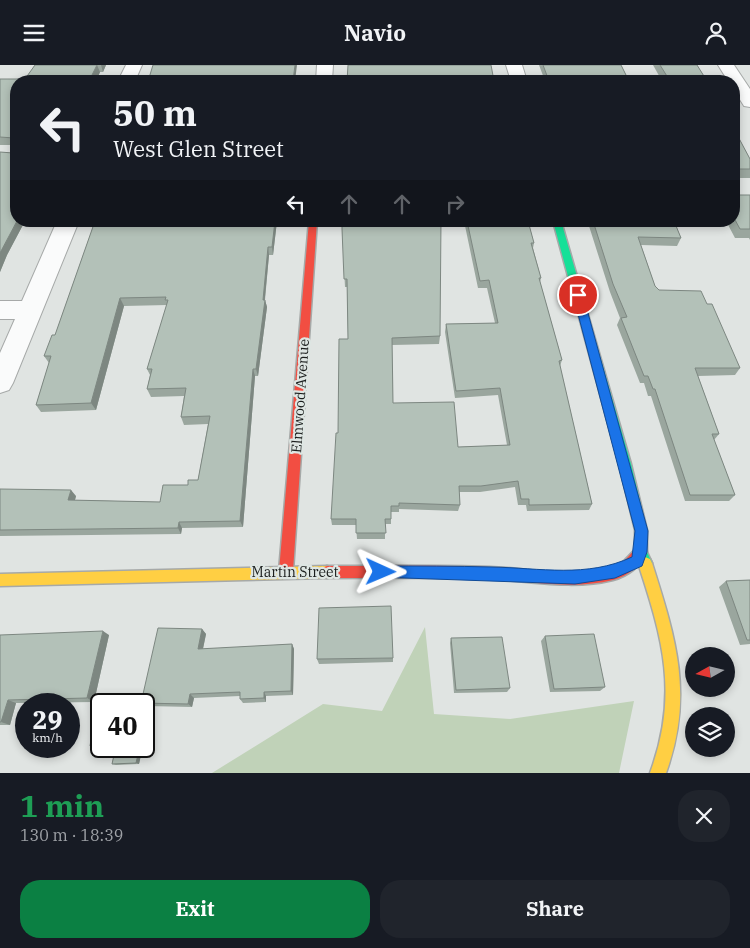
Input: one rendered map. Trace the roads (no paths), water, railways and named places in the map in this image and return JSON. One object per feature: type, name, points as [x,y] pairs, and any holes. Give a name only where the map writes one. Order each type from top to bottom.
[{"type":"street","points":[[740,85],[749,98]]},
{"type":"street","points":[[0,383],[66,227]]},
{"type":"street","name":"Elmwood Avenue","points":[[286,571],[313,227]]},
{"type":"street","points":[[559,227],[625,463],[641,531],[641,552],[661,613],[669,645],[673,707],[669,739],[658,773]]},
{"type":"street","points":[[0,310],[31,310]]},
{"type":"street","name":"Martin Street","points":[[0,580],[286,571],[494,573],[575,578],[602,575],[623,569],[638,562],[641,552]]}]
